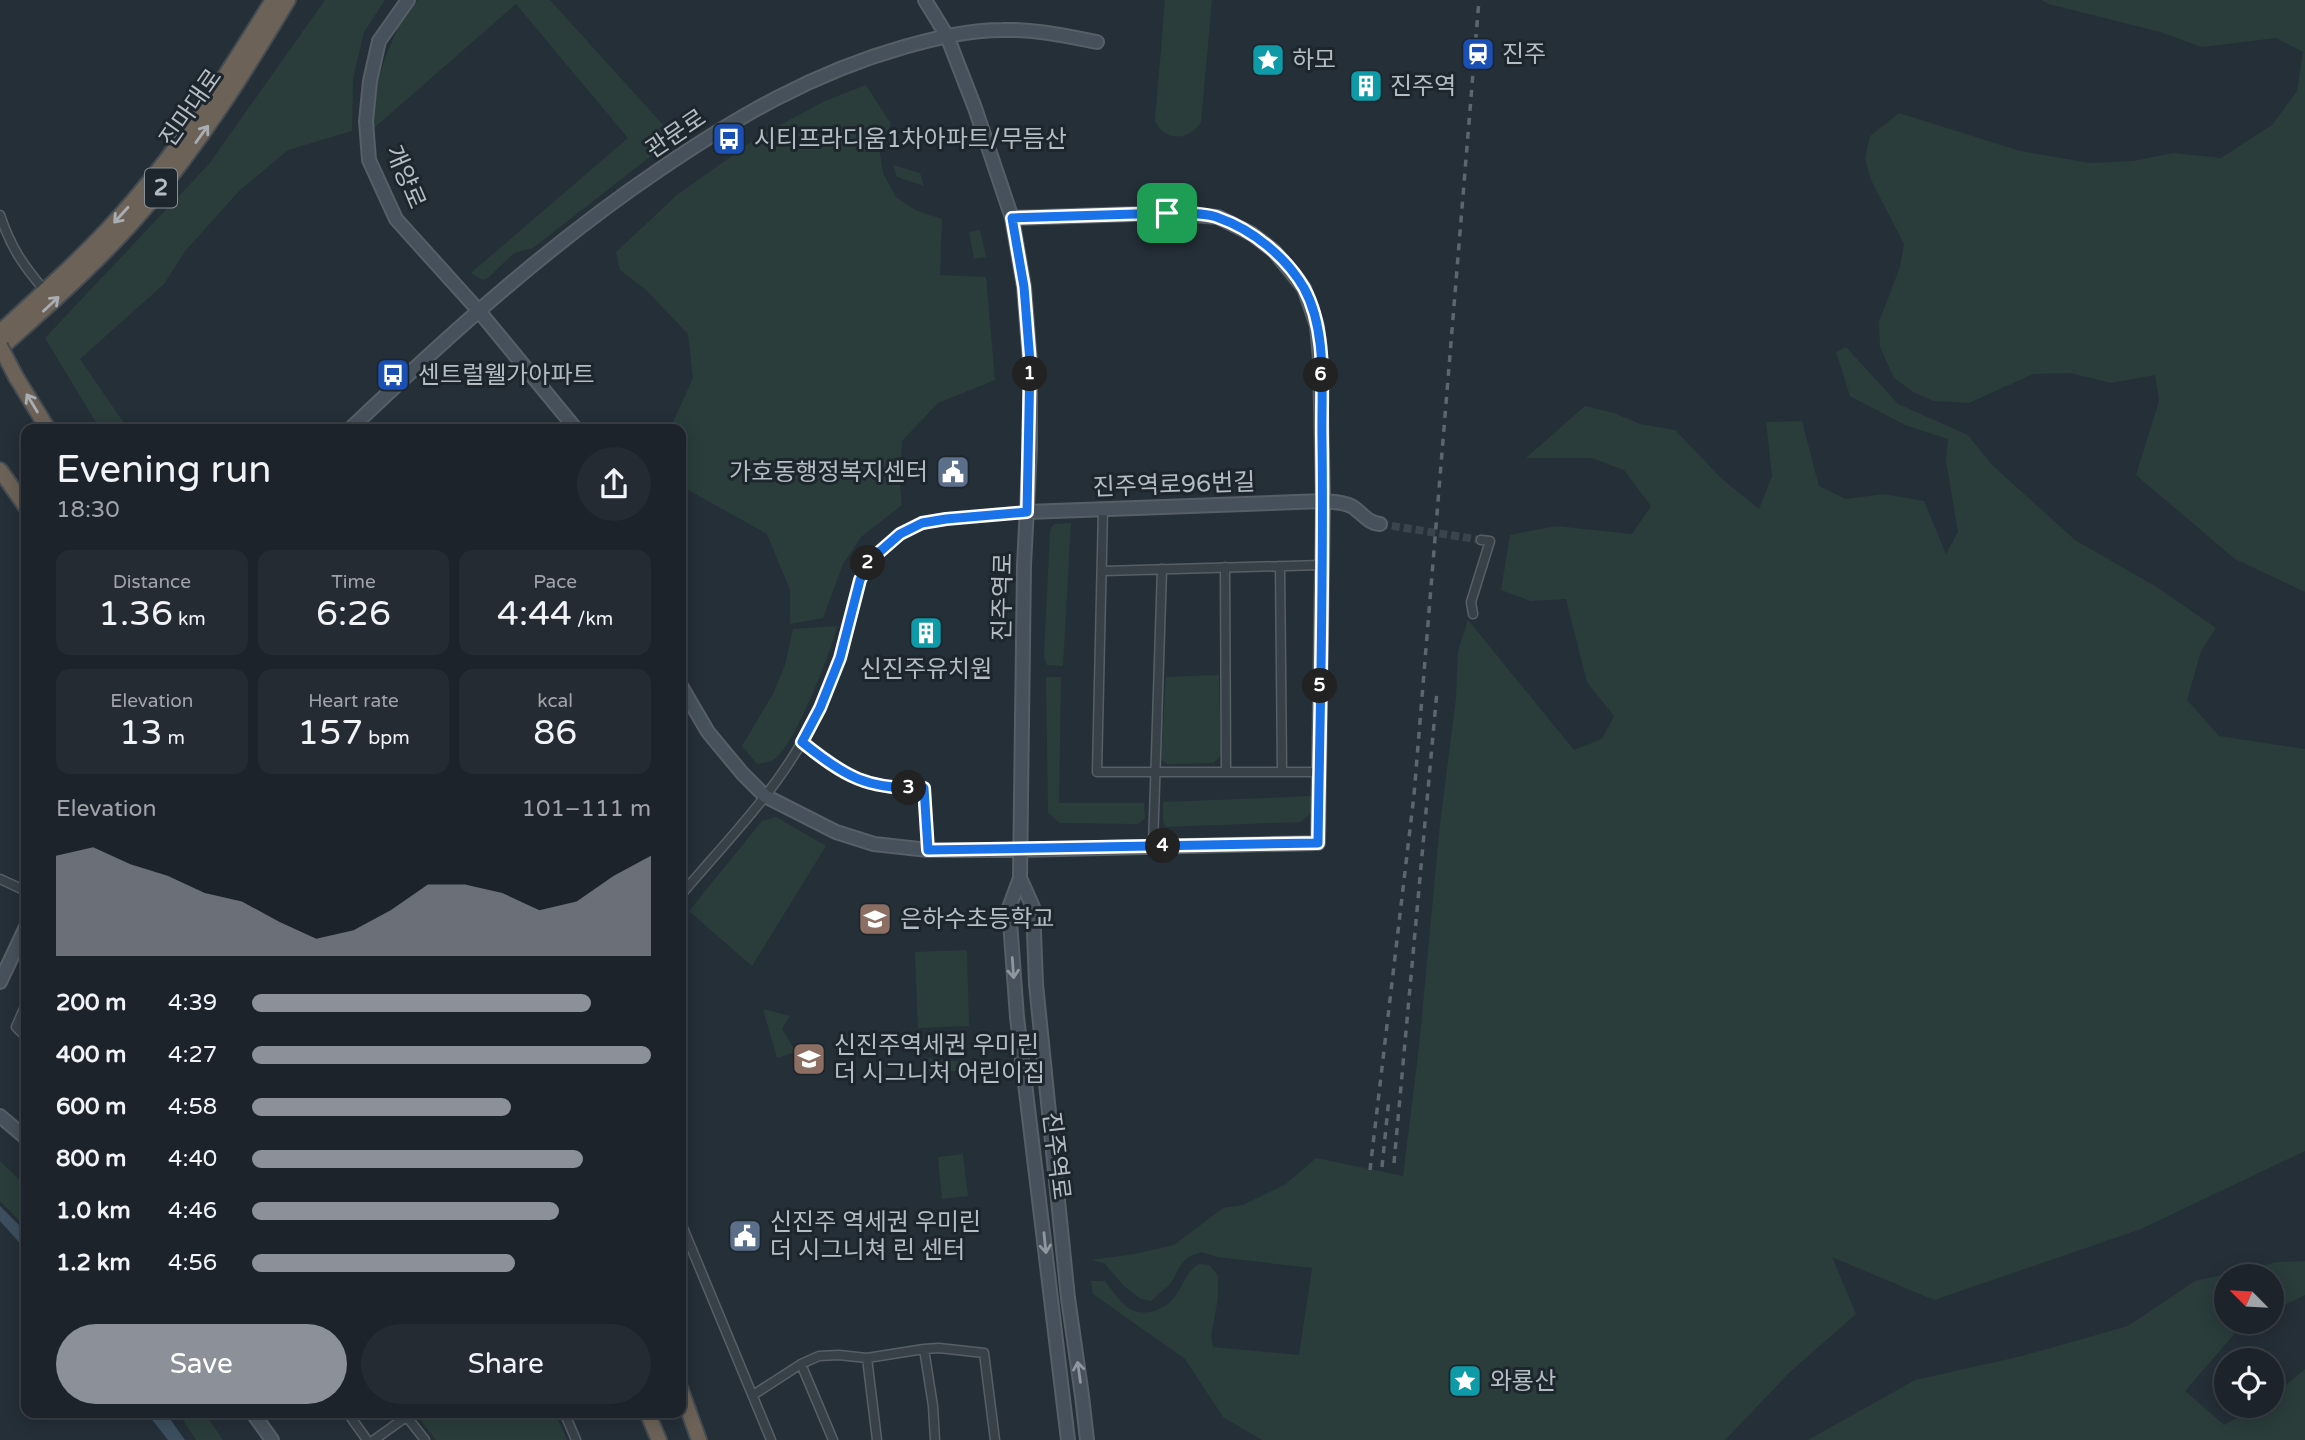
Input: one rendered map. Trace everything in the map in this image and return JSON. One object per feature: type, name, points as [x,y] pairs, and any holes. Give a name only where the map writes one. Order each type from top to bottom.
[{"type":"highway","points":[[251,35],[252,16],[262,0]]},
{"type":"highway","name":"진마대로","points":[[0,331],[99,239],[162,166],[206,106],[273,0]]},
{"type":"highway","name":"진마대로","points":[[0,348],[108,248],[144,209],[217,113],[288,0]]},
{"type":"highway","points":[[0,348],[45,424]]},
{"type":"highway","points":[[0,470],[21,500]]},
{"type":"highway","points":[[686,1404],[699,1440]]},
{"type":"highway","points":[[650,1418],[659,1440]]},
{"type":"street","name":"개양로","points":[[408,0],[379,41],[370,81],[366,121],[369,160],[396,219],[478,310],[572,424]]},
{"type":"street","name":"진주역로","points":[[925,0],[947,36],[975,108],[1012,218],[1024,287],[1030,362],[1020,878],[1009,908],[1017,1017],[1068,1440]]},
{"type":"street","name":"관문로","points":[[355,424],[478,310],[573,233],[635,186],[753,109],[788,90],[877,55],[947,36],[1002,29],[1028,30],[1097,42]]},
{"type":"street","points":[[686,695],[708,732],[765,796],[836,832],[874,844],[928,850],[1318,843],[1323,501],[1320,360],[1317,326],[1304,288],[1274,251],[1252,234],[1218,217],[1167,213],[1012,218]]},
{"type":"street","points":[[0,215],[9,243],[26,270],[45,291]]},
{"type":"street","name":"진주역로96번길","points":[[1027,512],[1323,501],[1345,503],[1367,520],[1380,524]]},
{"type":"street","points":[[1104,509],[1097,772],[1319,772]]},
{"type":"street","points":[[686,889],[765,796],[802,742],[820,708],[840,658],[860,580],[869,561],[900,534],[922,523],[1027,512]]},
{"type":"street","points":[[1473,614],[1471,603],[1490,541],[1481,540]]},
{"type":"street","points":[[1103,570],[1321,565]]},
{"type":"street","points":[[1280,566],[1282,771]]},
{"type":"street","points":[[1225,568],[1226,772]]},
{"type":"street","points":[[1153,847],[1162,569]]},
{"type":"street","points":[[802,742],[832,767],[864,781],[893,789],[924,788],[928,850]]},
{"type":"street","name":"진주역로","points":[[1020,878],[1033,907],[1036,984],[1048,1110],[1068,1298],[1087,1440]]},
{"type":"street","points":[[0,879],[21,889]]},
{"type":"street","points":[[0,982],[5,959],[21,935]]},
{"type":"street","points":[[21,1016],[16,1027],[21,1032]]},
{"type":"street","points":[[0,1116],[21,1134]]},
{"type":"street","points":[[686,1235],[771,1440]]},
{"type":"street","points":[[753,1395],[801,1364],[819,1356],[867,1358],[924,1349],[984,1353],[995,1440]]},
{"type":"street","points":[[924,1349],[935,1440]]},
{"type":"street","points":[[867,1358],[877,1440]]},
{"type":"street","points":[[801,1364],[833,1440]]},
{"type":"street","points":[[256,1418],[272,1440]]},
{"type":"street","points":[[351,1418],[367,1440]]},
{"type":"street","points":[[374,1440],[402,1418]]},
{"type":"street","points":[[410,1418],[425,1440]]},
{"type":"street","points":[[567,1418],[576,1440]]},
{"type":"green space","points":[[325,0],[385,0],[364,32],[353,79],[352,131],[288,150],[239,191],[186,250],[164,284],[80,359],[125,424],[97,424],[45,338],[209,164]]},
{"type":"green space","points":[[418,0],[550,0],[664,126],[660,149],[533,248],[514,253],[483,280],[471,273],[628,138],[516,4],[374,128],[374,100],[384,62],[404,18]]},
{"type":"green space","points":[[1165,0],[1212,0],[1201,122],[1184,136],[1165,133],[1155,121]]},
{"type":"green space","points":[[2042,0],[2305,0],[2305,592],[2235,559],[2136,475],[2159,401],[2155,375],[2111,383],[2070,373],[2033,374],[1969,403],[1934,401],[1913,392],[1894,378],[1880,347],[1879,322],[1900,267],[1904,244],[1871,180],[1865,159],[1870,136],[1899,113],[2020,151],[2090,163],[2134,161],[2173,153],[2221,158],[2272,125],[2297,91],[2303,52],[2276,38],[2202,47],[2160,32]]},
{"type":"green space","points":[[866,85],[891,124],[879,147],[883,173],[896,197],[915,210],[942,219],[940,275],[986,277],[995,380],[938,403],[902,441],[902,505],[861,537],[843,564],[823,618],[790,624],[790,590],[767,534],[686,489],[686,424],[672,424],[693,378],[688,334],[646,290],[620,270],[616,252],[677,195],[761,135],[827,100]]},
{"type":"green space","points":[[893,165],[920,173],[924,186],[897,177]]},
{"type":"green space","points":[[980,230],[986,257],[974,259],[969,232]]},
{"type":"green space","points":[[1846,347],[1898,404],[1968,435],[1992,465],[2075,540],[2155,586],[2216,628],[2201,651],[2187,700],[2219,736],[2305,749],[2305,1151],[2141,1229],[1934,1300],[1832,1257],[1856,1314],[1790,1372],[1725,1440],[1262,1440],[1223,1417],[1185,1359],[1093,1294],[1091,1281],[1105,1281],[1127,1307],[1133,1311],[1147,1312],[1160,1309],[1172,1300],[1195,1267],[1199,1264],[1209,1265],[1218,1276],[1218,1298],[1211,1336],[1213,1347],[1299,1355],[1312,1268],[1217,1257],[1201,1252],[1182,1263],[1171,1283],[1151,1301],[1141,1299],[1124,1286],[1104,1263],[1091,1260],[1174,1245],[1223,1208],[1243,1205],[1286,1184],[1316,1158],[1403,1176],[1456,698],[1458,651],[1468,620],[1574,750],[1602,739],[1614,716],[1587,682],[1566,599],[1531,601],[1501,590],[1510,535],[1556,526],[1632,534],[1651,506],[1624,470],[1592,458],[1526,458],[1585,406],[1614,413],[1640,424],[1675,430],[1722,479],[1759,509],[1772,476],[1766,422],[1802,421],[1819,486],[1846,499],[1884,494],[1924,501],[1946,554],[1958,532],[1946,461],[1948,439],[1905,425],[1850,396],[1836,352]]},
{"type":"green space","points":[[1071,523],[1063,666],[1047,665],[1044,658],[1050,530],[1054,524]]},
{"type":"green space","points":[[837,626],[820,676],[791,738],[773,760],[757,764],[742,746],[773,694],[785,665],[793,629]]},
{"type":"green space","points":[[1219,675],[1221,755],[1214,763],[1167,764],[1161,759],[1166,677]]},
{"type":"green space","points":[[1046,677],[1061,677],[1059,803],[1144,803],[1145,818],[1138,824],[1060,823],[1048,813]]},
{"type":"green space","points":[[1313,796],[1311,813],[1301,822],[1166,827],[1163,821],[1163,802]]},
{"type":"green space","points":[[776,817],[826,846],[752,966],[689,911],[762,821]]},
{"type":"green space","points":[[967,950],[969,1026],[918,1028],[915,952]]},
{"type":"green space","points":[[763,1009],[790,1016],[782,1029],[796,1052],[777,1058]]},
{"type":"green space","points":[[921,1057],[963,1062],[963,1071],[924,1071]]},
{"type":"green space","points":[[963,1154],[968,1196],[942,1199],[938,1157]]},
{"type":"green space","points":[[0,1161],[21,1181],[21,1222],[0,1201]]},
{"type":"green space","points":[[2305,1261],[2305,1295],[2284,1305],[2284,1264],[2269,1264]]},
{"type":"green space","points":[[2214,1277],[2214,1334],[2234,1334],[2222,1348],[2214,1348],[2214,1357],[2185,1391],[2224,1425],[2237,1418],[2284,1418],[2284,1387],[2305,1369],[2305,1440],[1808,1440],[1915,1380],[2022,1356],[2128,1326],[2195,1281]]},
{"type":"green space","points":[[182,1418],[208,1418],[223,1440],[196,1440]]},
{"type":"green space","points":[[419,1418],[558,1418],[567,1440],[436,1440]]},
{"type":"water","points":[[0,1206],[21,1227],[21,1244],[0,1221]]},
{"type":"water","points":[[151,1418],[169,1418],[185,1440],[168,1440]]},
{"type":"tunnel","points":[[1380,524],[1481,540]]},
{"type":"railway","points":[[1370,1170],[1414,795],[1479,0]]},
{"type":"railway","points":[[1394,1163],[1437,691]]},
{"type":"railway","points":[[1382,1167],[1389,1098]]},
{"type":"place","name":"진주","points":[[1478,54]]},
{"type":"place","name":"하모","points":[[1268,60]]},
{"type":"place","name":"진주역","points":[[1366,86]]},
{"type":"place","name":"시티프라디움1차아파트/무듬산","points":[[729,139]]},
{"type":"place","name":"센트럴웰가아파트","points":[[393,375]]},
{"type":"place","name":"가호동행정복지센터","points":[[953,472]]},
{"type":"place","name":"신진주유치원","points":[[926,633]]},
{"type":"place","name":"은하수초등학교","points":[[875,919]]},
{"type":"place","name":"신진주역세권 우미린 더 시그니처 어린이집","points":[[809,1059]]},
{"type":"place","name":"신진주 역세권 우미린 더 시그니쳐 린 센터","points":[[745,1236]]},
{"type":"place","name":"와룡산","points":[[1465,1381]]},
{"type":"route","points":[[1167,213],[1218,217],[1252,234],[1274,251],[1304,288],[1317,326],[1323,501],[1318,843],[928,850],[924,788],[893,789],[864,781],[832,767],[802,742],[820,708],[840,658],[860,580],[869,561],[885,546],[900,534],[922,523],[1027,512],[1030,362],[1024,287],[1012,218],[1167,213]]}]
